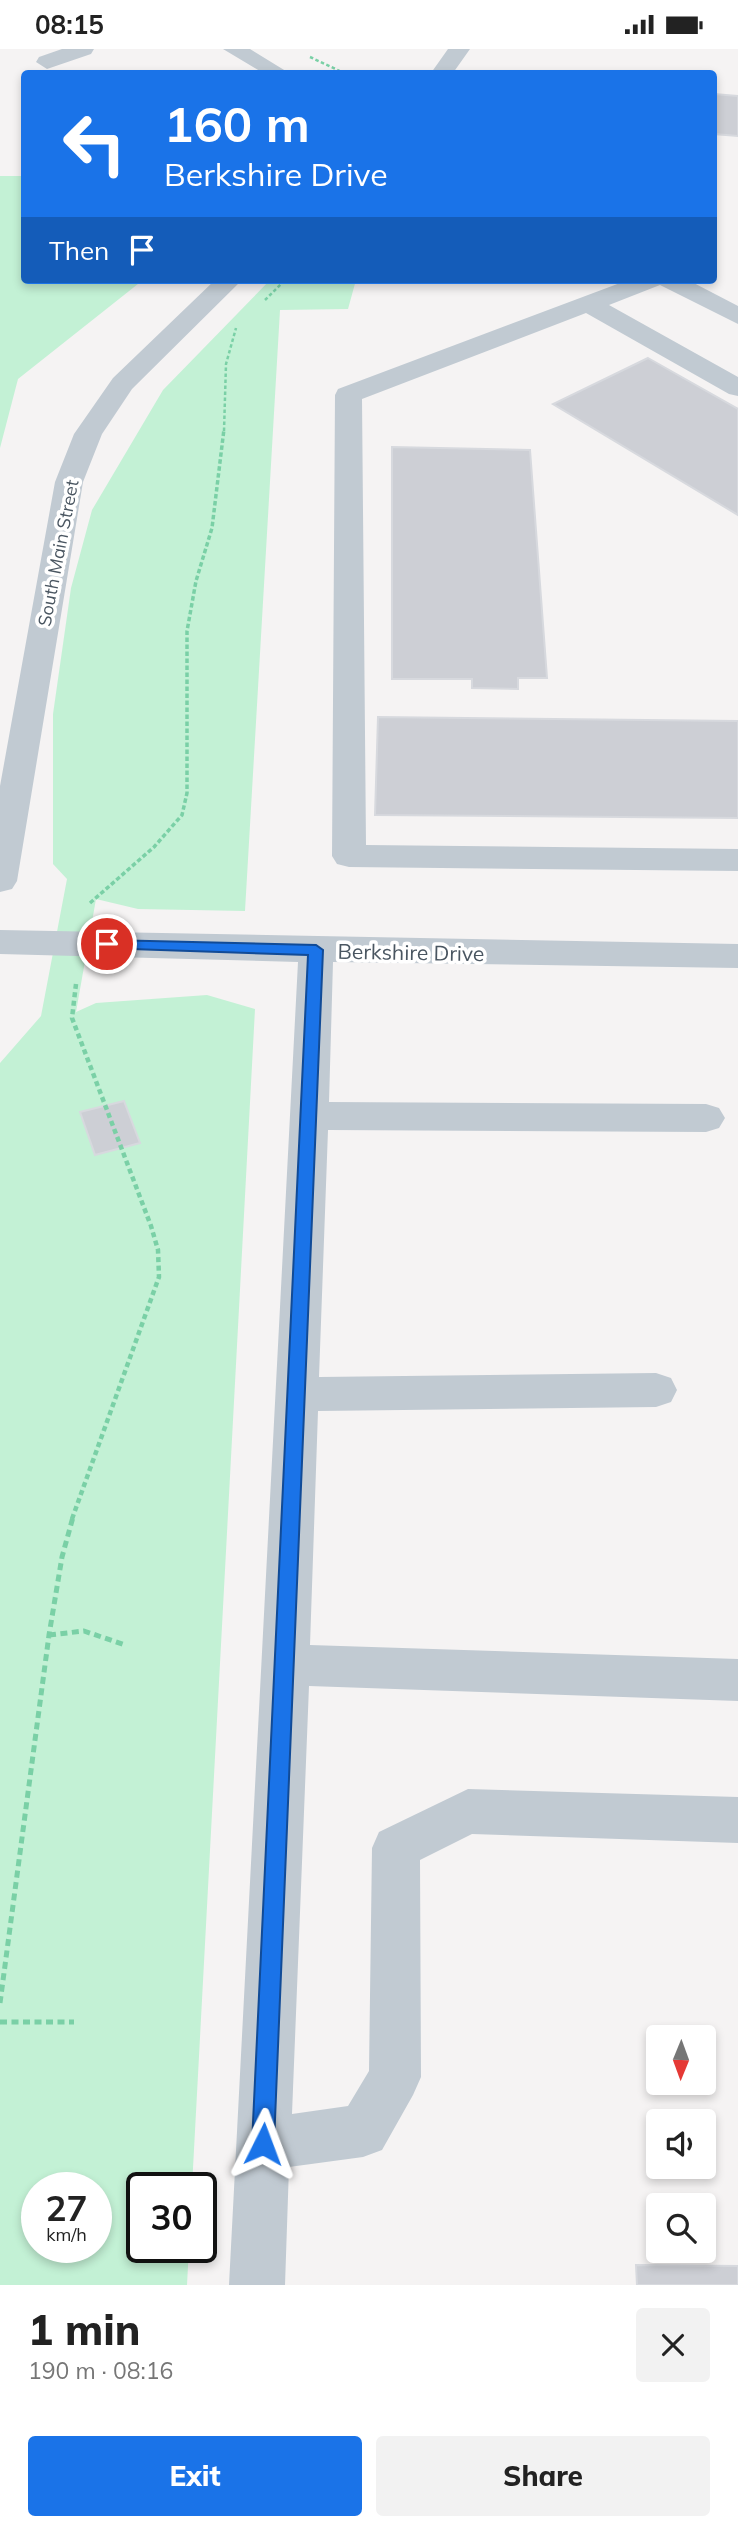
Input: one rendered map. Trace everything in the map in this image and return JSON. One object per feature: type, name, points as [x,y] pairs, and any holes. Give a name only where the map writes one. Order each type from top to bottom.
[{"type":"street","points":[[47,62],[83,49]]},
{"type":"street","points":[[234,49],[272,70]]},
{"type":"street","points":[[444,70],[460,49]]},
{"type":"street","name":"South Main Street","points":[[0,881],[69,482],[88,434],[122,384],[225,284]]},
{"type":"street","points":[[640,284],[348,395],[349,856],[738,860]]},
{"type":"street","points":[[677,284],[738,316]]},
{"type":"street","points":[[588,304],[738,388]]},
{"type":"street","name":"Berkshire Drive","points":[[0,942],[738,956]]},
{"type":"street","points":[[257,2285],[287,1665],[316,950]]},
{"type":"street","points":[[309,1116],[706,1118]]},
{"type":"street","points":[[298,1394],[656,1390]]},
{"type":"street","points":[[287,1665],[738,1679]]},
{"type":"street","points":[[263,2144],[363,2131],[395,2077],[396,1848],[468,1811],[738,1819]]},
{"type":"path","points":[[307,55],[338,70]]},
{"type":"path","points":[[256,309],[281,284]]},
{"type":"path","points":[[90,899],[154,847],[182,815],[187,793],[187,631],[196,581],[212,528],[225,424],[226,364],[229,346],[237,327]]},
{"type":"path","points":[[0,2003],[49,1635],[62,1557],[79,1494],[142,1332],[159,1277],[158,1250],[151,1226],[72,1018]]},
{"type":"path","points":[[49,1635],[84,1632],[125,1645]]},
{"type":"path","points":[[0,2022],[74,2022]]},
{"type":"green space","points":[[0,176],[21,176],[21,284],[138,284],[18,379],[0,448]]},
{"type":"green space","points":[[266,284],[355,284],[348,309],[280,310],[245,911],[138,909],[96,899],[76,1012],[96,1003],[207,995],[255,1009],[193,2172],[126,2172],[126,2263],[188,2263],[187,2285],[0,2285],[0,1063],[41,1016],[67,879],[53,864],[53,714],[71,588],[92,510],[163,390]]},
{"type":"building","points":[[717,94],[738,96],[738,136],[717,134]]},
{"type":"building","points":[[648,358],[738,409],[738,515],[553,404]]},
{"type":"building","points":[[392,447],[530,450],[547,678],[518,678],[518,689],[472,688],[472,679],[392,679]]},
{"type":"building","points":[[378,717],[738,721],[738,818],[375,815]]},
{"type":"building","points":[[124,1101],[140,1143],[95,1155],[80,1112]]},
{"type":"building","points":[[636,2265],[738,2266],[738,2285],[637,2285]]},
{"type":"route","points":[[107,944],[316,950],[288,1637],[263,2144]]}]
